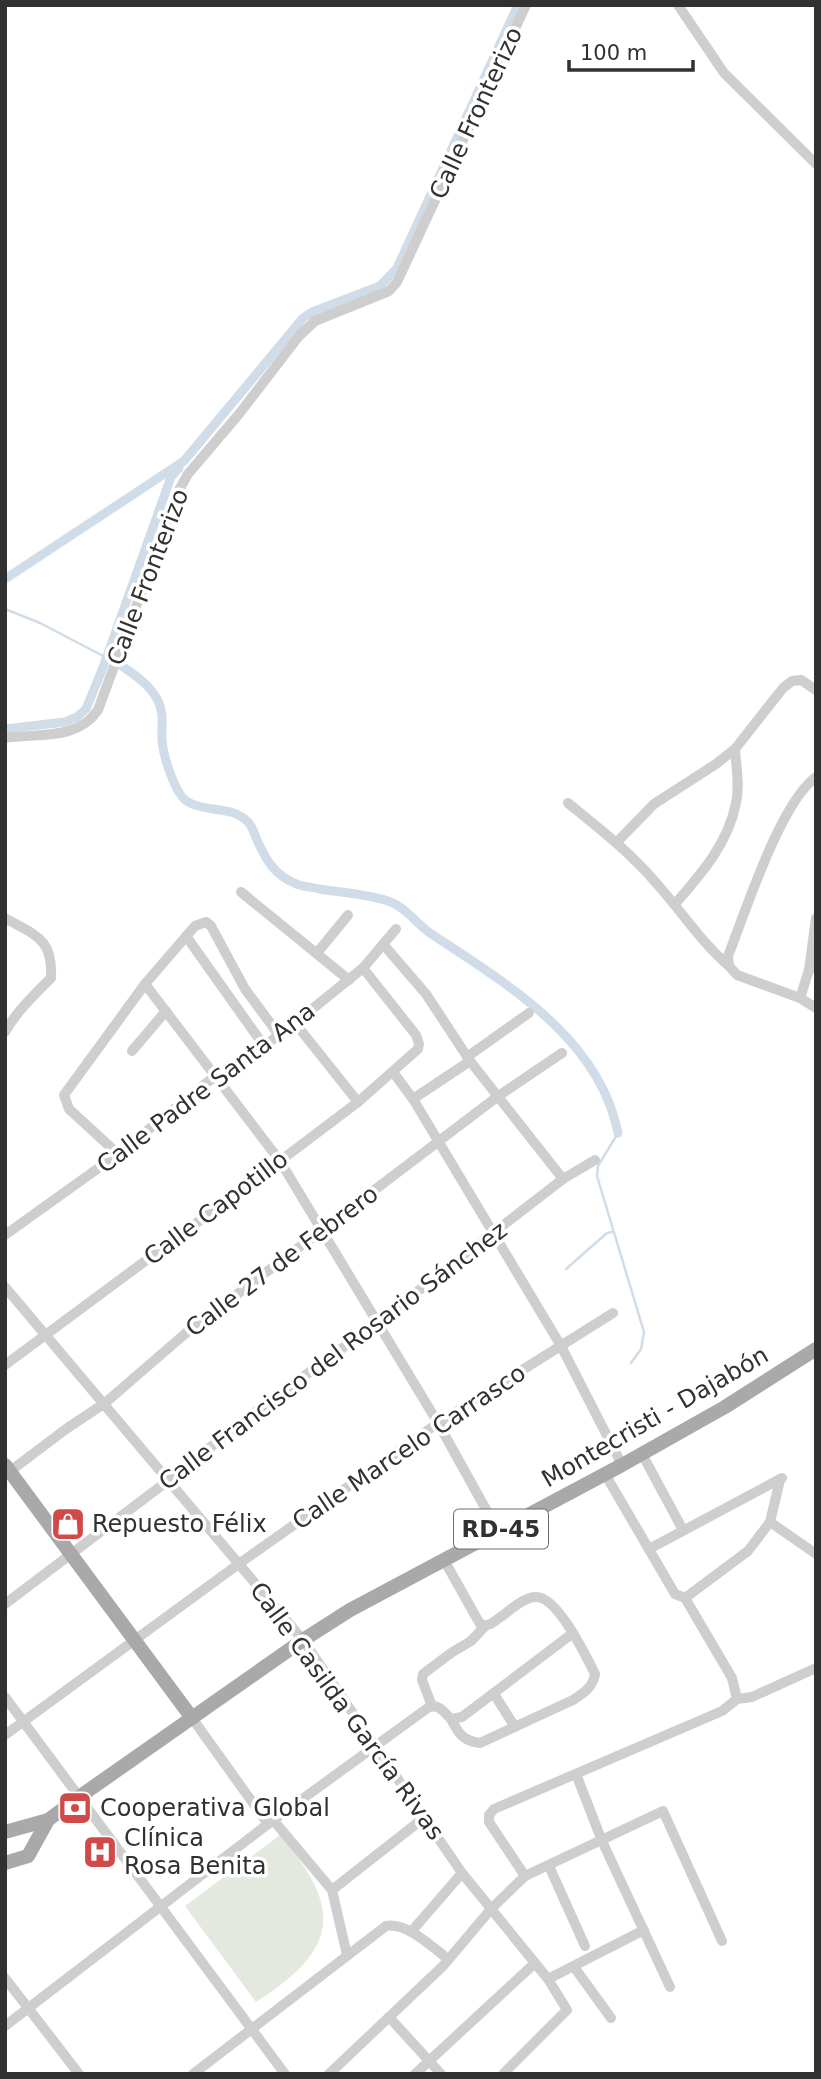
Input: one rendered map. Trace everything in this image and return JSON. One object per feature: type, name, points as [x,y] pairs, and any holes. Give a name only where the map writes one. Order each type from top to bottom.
[{"type":"main road","name":"Montecristi - Dajabón","points":[[192,1718],[350,1610],[725,1408],[816,1349]]},
{"type":"main road","points":[[7,1470],[192,1718]]},
{"type":"main road","name":"RD-45","points":[[5,1832],[48,1820],[192,1718]]},
{"type":"main road","name":"RD-45","points":[[5,1863],[28,1856],[48,1820]]},
{"type":"street","name":"Calle Fronterizo","points":[[5,738],[66,732],[90,722],[98,710],[179,490],[188,474],[239,414],[299,336],[315,321],[389,291],[397,282],[526,5]]},
{"type":"street","points":[[678,5],[724,73],[812,160],[816,147]]},
{"type":"street","points":[[617,842],[654,804],[735,749],[783,688],[792,681],[801,680],[816,690]]},
{"type":"street","points":[[675,904],[707,867],[728,826],[736,803],[735,749]]},
{"type":"street","points":[[729,967],[728,956],[779,830],[798,795],[816,777]]},
{"type":"street","points":[[568,803],[617,842],[675,904],[709,948],[737,975],[800,998],[816,1008]]},
{"type":"street","points":[[241,892],[349,980]]},
{"type":"street","points":[[317,953],[348,915]]},
{"type":"street","points":[[5,918],[45,943],[51,956],[51,978],[25,1004],[5,1032]]},
{"type":"street","points":[[800,998],[812,973],[816,918]]},
{"type":"street","points":[[118,1154],[69,1109],[64,1096],[145,984],[186,936],[201,923],[206,922],[211,926],[245,989],[279,1035]]},
{"type":"street","name":"Calle Padre Santa Ana","points":[[5,1235],[118,1154],[214,1077],[295,1023],[363,968],[396,929]]},
{"type":"street","points":[[186,936],[264,1046]]},
{"type":"street","points":[[383,944],[426,994],[497,1097],[563,1179]]},
{"type":"street","name":"Calle Capotillo","points":[[5,1365],[281,1161],[358,1102],[418,1049],[416,1035],[363,968]]},
{"type":"street","points":[[145,984],[281,1161],[438,1423],[498,1531]]},
{"type":"street","points":[[132,1051],[166,1011]]},
{"type":"street","points":[[413,1099],[529,1013]]},
{"type":"street","points":[[295,1023],[358,1102]]},
{"type":"street","name":"Calle 27 de Febrero","points":[[7,1470],[105,1403],[186,1333],[497,1097],[562,1053]]},
{"type":"street","points":[[393,1072],[413,1099],[561,1346],[622,1465]]},
{"type":"street","name":"Calle Francisco del Rosario Sánchez","points":[[5,1604],[563,1179],[595,1160]]},
{"type":"street","name":"Calle Casilda García Rivas","points":[[5,1287],[303,1640],[462,1873],[548,1979],[567,2010],[503,2074]]},
{"type":"street","name":"Calle Marcelo Carrasco","points":[[5,1735],[240,1563],[438,1423],[613,1313]]},
{"type":"street","points":[[642,1454],[683,1530]]},
{"type":"street","points":[[605,1474],[675,1594],[685,1598],[732,1678],[737,1699]]},
{"type":"street","points":[[649,1549],[782,1478],[770,1522],[748,1551],[685,1598]]},
{"type":"street","points":[[770,1522],[816,1554]]},
{"type":"street","points":[[444,1560],[477,1620],[485,1626]]},
{"type":"street","points":[[536,1596],[545,1599],[573,1633],[595,1674],[594,1681],[587,1690],[573,1700],[480,1743],[470,1742],[457,1731],[451,1719],[439,1708],[432,1706],[422,1680],[423,1674],[471,1641],[485,1626],[526,1599],[536,1596]]},
{"type":"street","points":[[451,1719],[463,1717],[573,1633]]},
{"type":"street","points":[[525,1876],[489,1822],[489,1815],[494,1809],[722,1711],[737,1699],[752,1697],[816,1668]]},
{"type":"street","points":[[494,1694],[515,1727]]},
{"type":"street","points":[[5,1697],[285,2074]]},
{"type":"street","points":[[5,2026],[161,1905],[432,1706]]},
{"type":"street","points":[[192,1718],[271,1823],[332,1890],[347,1955]]},
{"type":"street","points":[[576,1774],[602,1840],[670,1987]]},
{"type":"street","points":[[329,2074],[448,1959],[491,1909],[525,1876],[663,1811],[722,1941]]},
{"type":"street","points":[[332,1890],[425,1817]]},
{"type":"street","points":[[549,1866],[585,1946]]},
{"type":"street","points":[[411,1932],[462,1873]]},
{"type":"street","points":[[193,2074],[386,1926],[392,1924],[411,1932],[448,1959]]},
{"type":"street","points":[[548,1979],[644,1930]]},
{"type":"street","points":[[415,2074],[535,1963]]},
{"type":"street","points":[[574,1967],[611,2018]]},
{"type":"street","points":[[5,1978],[79,2074]]},
{"type":"street","points":[[388,2017],[441,2074]]},
{"type":"shaded area","points":[[280,1835],[314,1885],[322,1906],[323,1926],[317,1945],[304,1964],[256,2002],[185,1906]]},
{"type":"waterway","points":[[5,579],[184,461],[303,318],[380,286],[397,268],[518,5]]},
{"type":"waterway","points":[[5,729],[65,722],[86,709],[171,477],[179,468]]},
{"type":"waterway","points":[[5,609],[40,623],[109,659]]},
{"type":"waterway","points":[[122,666],[146,685],[159,704],[165,755],[170,774],[183,798],[195,805],[227,811],[242,817],[251,826],[271,866],[287,879],[304,886],[394,903],[430,933],[517,993],[570,1041],[591,1068],[608,1099],[618,1133]]},
{"type":"waterway","points":[[618,1133],[598,1166],[597,1176],[644,1332],[641,1349],[631,1363]]},
{"type":"waterway","points":[[566,1269],[607,1233],[612,1232]]},
{"type":"place","name":"Repuesto Félix","points":[[68,1524]]},
{"type":"place","name":"Cooperativa Global","points":[[75,1808]]},
{"type":"place","name":"Clínica Rosa Benita","points":[[100,1852]]}]
